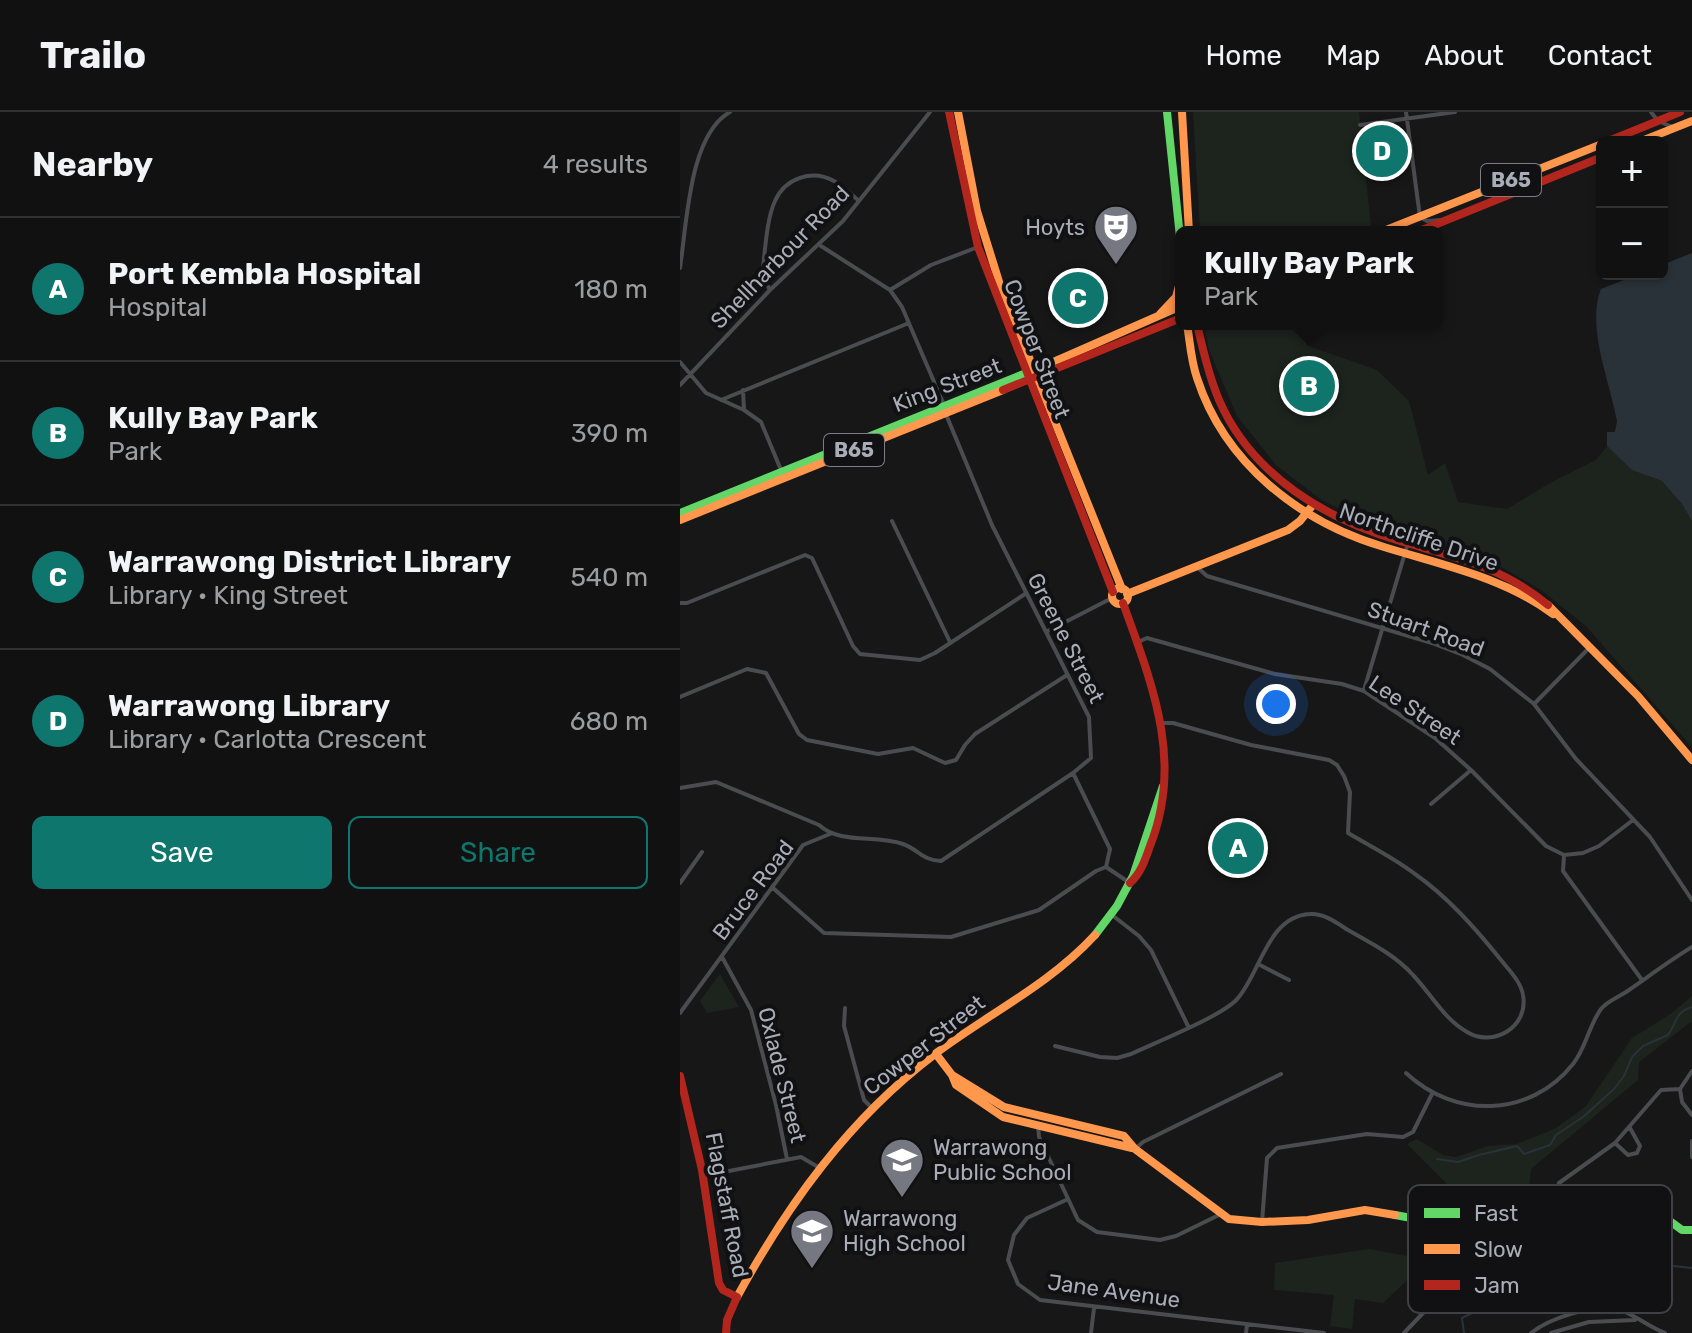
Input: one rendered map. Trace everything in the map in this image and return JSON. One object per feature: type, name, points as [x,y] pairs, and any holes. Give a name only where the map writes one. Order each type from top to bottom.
[{"type":"main road","name":"Cowper Street","points":[[949,112],[978,247],[1119,593],[1115,602],[1123,603],[1150,675],[1162,723],[1165,798],[1158,827],[1139,875],[1130,883]]},
{"type":"main road","name":"Cowper Street","points":[[958,112],[984,239],[1031,375]]},
{"type":"main road","points":[[1167,112],[1179,226]]},
{"type":"main road","points":[[1179,112],[1189,226]]},
{"type":"main road","name":"B65","points":[[1621,136],[1680,112]]},
{"type":"main road","points":[[1654,136],[1692,121]]},
{"type":"main road","name":"B65","points":[[1397,226],[1596,146]]},
{"type":"main road","name":"B65","points":[[1432,226],[1596,159]]},
{"type":"main road","points":[[1158,316],[1175,298]]},
{"type":"main road","name":"King Street","points":[[1031,375],[1175,309]]},
{"type":"main road","name":"King Street","points":[[680,520],[945,409],[1175,320]]},
{"type":"main road","name":"Northcliffe Drive","points":[[1188,330],[1196,374],[1216,421],[1272,489],[1306,515],[1334,529],[1482,565],[1507,576],[1551,606],[1641,699],[1692,760]]},
{"type":"main road","name":"Northcliffe Drive","points":[[1198,330],[1210,379],[1230,422],[1273,475],[1312,506],[1407,548]]},
{"type":"main road","name":"King Street","points":[[680,513],[925,413],[945,409]]},
{"type":"main road","points":[[1119,593],[1288,530],[1312,506]]},
{"type":"main road","name":"Cowper Street","points":[[737,1297],[778,1222],[818,1167],[872,1108],[936,1054],[1059,969],[1111,915],[1130,883],[1163,786]]},
{"type":"main road","points":[[1145,844],[1158,827],[1154,810]]},
{"type":"main road","points":[[936,1054],[956,1085],[1003,1117],[1135,1149]]},
{"type":"main road","points":[[952,1075],[1004,1107],[1124,1136],[1135,1149],[1229,1219],[1262,1222],[1308,1220],[1365,1210],[1408,1218]]},
{"type":"main road","name":"Flagstaff Road","points":[[680,1076],[703,1176],[720,1285],[737,1297],[727,1317],[726,1333]]},
{"type":"main road","points":[[1672,1223],[1682,1230],[1692,1230]]},
{"type":"street","points":[[680,268],[683,227],[697,156],[706,135],[720,118],[730,112]]},
{"type":"street","name":"Shellharbour Road","points":[[680,385],[770,290],[820,245],[930,112]]},
{"type":"street","points":[[1406,112],[1420,217],[1424,221],[1445,221]]},
{"type":"street","points":[[1360,125],[1455,112]]},
{"type":"street","points":[[1651,112],[1658,121],[1675,128]]},
{"type":"street","points":[[770,290],[762,276],[774,202],[785,185],[811,175],[825,177],[859,201]]},
{"type":"street","points":[[820,245],[890,290],[931,265],[978,247]]},
{"type":"street","name":"Greene Street","points":[[890,290],[909,323],[992,525],[1089,717],[1091,758],[1073,773]]},
{"type":"street","points":[[721,400],[909,323]]},
{"type":"street","points":[[680,362],[706,393],[744,410],[761,422],[781,470],[799,472]]},
{"type":"street","points":[[743,390],[744,410]]},
{"type":"street","points":[[892,521],[950,642]]},
{"type":"street","points":[[1364,691],[1407,548]]},
{"type":"street","points":[[680,603],[687,603],[805,555],[812,558],[846,632],[860,654],[920,660],[1026,594]]},
{"type":"street","name":"Stuart Road","points":[[1197,566],[1207,576],[1384,629],[1463,655],[1490,669],[1534,704],[1576,759],[1650,837],[1692,900]]},
{"type":"street","points":[[1046,632],[1119,593]]},
{"type":"street","name":"Lee Street","points":[[1138,642],[1147,638],[1275,674],[1342,684],[1364,691],[1435,738],[1471,770],[1534,836],[1564,855]]},
{"type":"street","points":[[1534,704],[1591,646]]},
{"type":"street","points":[[680,697],[747,669],[766,673],[799,734],[807,740],[878,754],[913,748],[945,763],[956,760],[975,734],[1067,675]]},
{"type":"street","points":[[1055,1046],[1117,1058],[1220,1012],[1238,999],[1280,927],[1292,918],[1312,914],[1328,918],[1395,957],[1450,1018],[1470,1035],[1485,1038],[1505,1034],[1517,1025],[1524,1008],[1523,993],[1516,978],[1454,907],[1416,874],[1348,833],[1350,792],[1337,765],[1329,760],[1162,723]]},
{"type":"street","points":[[1431,804],[1471,770]]},
{"type":"street","points":[[680,788],[716,782],[724,784],[819,825],[830,834],[905,844],[928,860],[941,861],[1073,773],[1110,849],[1106,867]]},
{"type":"street","points":[[1633,820],[1599,846],[1583,853],[1564,855],[1563,871],[1642,980]]},
{"type":"street","name":"Bruce Road","points":[[680,1013],[803,845],[830,834]]},
{"type":"street","points":[[680,883],[702,852]]},
{"type":"street","points":[[1106,867],[1130,883]]},
{"type":"street","points":[[773,888],[824,933],[951,937],[1039,910],[1106,867]]},
{"type":"street","points":[[1111,915],[1139,936],[1151,950],[1188,1026]]},
{"type":"street","points":[[1406,1073],[1432,1094],[1482,1107],[1534,1096],[1556,1082],[1575,1061],[1601,1008],[1692,947]]},
{"type":"street","name":"Oxlade Street","points":[[722,957],[751,1010],[787,1159]]},
{"type":"street","points":[[1258,964],[1289,980]]},
{"type":"street","points":[[845,1008],[843,1019],[848,1041],[864,1100],[872,1108]]},
{"type":"street","points":[[1692,1071],[1680,1089],[1682,1102],[1692,1115]]},
{"type":"street","points":[[1135,1149],[1143,1142],[1281,1074]]},
{"type":"street","points":[[1558,1185],[1615,1143],[1661,1090],[1680,1089]]},
{"type":"street","points":[[1262,1222],[1267,1158],[1277,1148],[1367,1134],[1403,1137],[1413,1132],[1432,1094]]},
{"type":"street","points":[[1038,1125],[1039,1137],[1066,1200],[1078,1220],[1097,1232],[1160,1240],[1176,1236],[1221,1214]]},
{"type":"street","points":[[1615,1143],[1628,1155],[1637,1153],[1640,1146],[1630,1128]]},
{"type":"street","points":[[1692,1144],[1692,1157]]},
{"type":"street","points":[[703,1176],[804,1157],[818,1167]]},
{"type":"street","name":"Jane Avenue","points":[[1066,1200],[1027,1218],[1014,1235],[1008,1260],[1018,1284],[1040,1300],[1324,1333]]},
{"type":"street","points":[[1091,1333],[1094,1307]]},
{"type":"street","points":[[1404,1333],[1423,1313]]},
{"type":"street","points":[[1531,1333],[1540,1326],[1577,1313]]},
{"type":"street","points":[[1625,1313],[1665,1333]]},
{"type":"street","points":[[1551,1333],[1589,1322],[1638,1320]]},
{"type":"street","points":[[1246,1333],[1247,1325]]},
{"type":"shaded area","points":[[1193,112],[1359,112],[1371,226],[1200,226]]},
{"type":"shaded area","points":[[1692,253],[1692,521],[1662,481],[1632,470],[1607,446],[1607,432],[1615,432],[1617,421],[1598,337],[1597,304],[1601,289],[1624,280],[1668,280],[1668,263]]},
{"type":"shaded area","points":[[1205,330],[1296,330],[1308,346],[1377,370],[1409,401],[1428,475],[1445,463],[1458,502],[1507,509],[1596,460],[1607,446],[1632,470],[1662,481],[1692,521],[1692,747],[1586,626],[1541,590],[1486,558],[1368,523],[1320,499],[1276,465],[1237,416],[1209,350]]},
{"type":"shaded area","points":[[720,974],[739,1007],[707,1013],[700,1001]]},
{"type":"shaded area","points":[[1692,996],[1692,1021],[1639,1062],[1638,1080],[1531,1169],[1530,1185],[1448,1185],[1407,1144],[1417,1139],[1443,1155],[1456,1157],[1488,1146],[1517,1144],[1556,1128],[1586,1106],[1632,1038],[1672,1013]]},
{"type":"shaded area","points":[[1369,1249],[1408,1256],[1408,1280],[1383,1303],[1355,1299],[1352,1329],[1330,1326],[1334,1295],[1274,1290],[1275,1263]]},
{"type":"waterway","points":[[1437,1159],[1458,1162],[1517,1146],[1524,1154],[1550,1145],[1556,1135],[1583,1117],[1614,1089],[1632,1057],[1643,1046],[1668,1035],[1679,1015],[1692,1007]]},
{"type":"waterway","points":[[1672,1266],[1692,1268]]},
{"type":"waterway","points":[[1464,1333],[1462,1318],[1472,1313]]},
{"type":"traffic: fast","points":[[1167,112],[1179,226]]},
{"type":"traffic: fast","points":[[680,513],[1058,360]]},
{"type":"traffic: fast","points":[[1095,935],[1117,906],[1133,876],[1163,786]]},
{"type":"traffic: fast","points":[[1395,1215],[1408,1217]]},
{"type":"traffic: fast","points":[[1672,1223],[1682,1230],[1692,1230]]},
{"type":"traffic: slow","points":[[958,112],[977,211],[1000,285],[1122,589]]},
{"type":"traffic: slow","points":[[1182,112],[1189,226]]},
{"type":"traffic: slow","points":[[1654,136],[1692,121]]},
{"type":"traffic: slow","points":[[1396,226],[1596,146]]},
{"type":"traffic: slow","points":[[1160,314],[1175,298]]},
{"type":"traffic: slow","points":[[1058,360],[1175,309]]},
{"type":"traffic: slow","points":[[1188,330],[1195,372],[1226,437],[1246,463],[1295,505],[1353,536],[1493,581],[1553,614]]},
{"type":"traffic: slow","points":[[680,520],[1003,390]]},
{"type":"traffic: slow","points":[[1127,594],[1288,530],[1312,506]]},
{"type":"traffic: slow","points":[[1120,588],[1128,596],[1120,604],[1112,596],[1120,588]]},
{"type":"traffic: slow","points":[[1548,605],[1638,696],[1692,760]]},
{"type":"traffic: slow","points":[[737,1297],[799,1196],[875,1106],[935,1054],[1038,984],[1095,935]]},
{"type":"traffic: slow","points":[[936,1054],[956,1085],[1003,1117],[1132,1148]]},
{"type":"traffic: slow","points":[[952,1075],[1004,1107],[1124,1136],[1135,1149],[1229,1219],[1262,1222],[1308,1220],[1365,1210],[1395,1215]]},
{"type":"traffic: jam","points":[[949,112],[978,247],[1113,592]]},
{"type":"traffic: jam","points":[[1621,136],[1680,112]]},
{"type":"traffic: jam","points":[[1432,226],[1596,159]]},
{"type":"traffic: jam","points":[[1003,390],[1175,320]]},
{"type":"traffic: jam","points":[[1198,330],[1219,400],[1233,427],[1272,473],[1295,491],[1347,521],[1496,573],[1514,581],[1548,605]]},
{"type":"traffic: jam","points":[[1123,603],[1153,693],[1164,753],[1160,814],[1144,861],[1130,883]]},
{"type":"traffic: jam","points":[[680,1076],[702,1170],[719,1283],[723,1290],[737,1297],[727,1320],[726,1333]]},
{"type":"place","name":"Warrawong Library","points":[[1382,151]]},
{"type":"place","name":"Hoyts","points":[[1116,266]]},
{"type":"place","name":"Warrawong District Library","points":[[1078,298]]},
{"type":"place","name":"Kully Bay Park","points":[[1309,386]]},
{"type":"place","name":"Port Kembla Hospital","points":[[1238,848]]},
{"type":"place","name":"Warrawong Public School","points":[[902,1199]]},
{"type":"place","name":"Warrawong High School","points":[[812,1270]]}]
